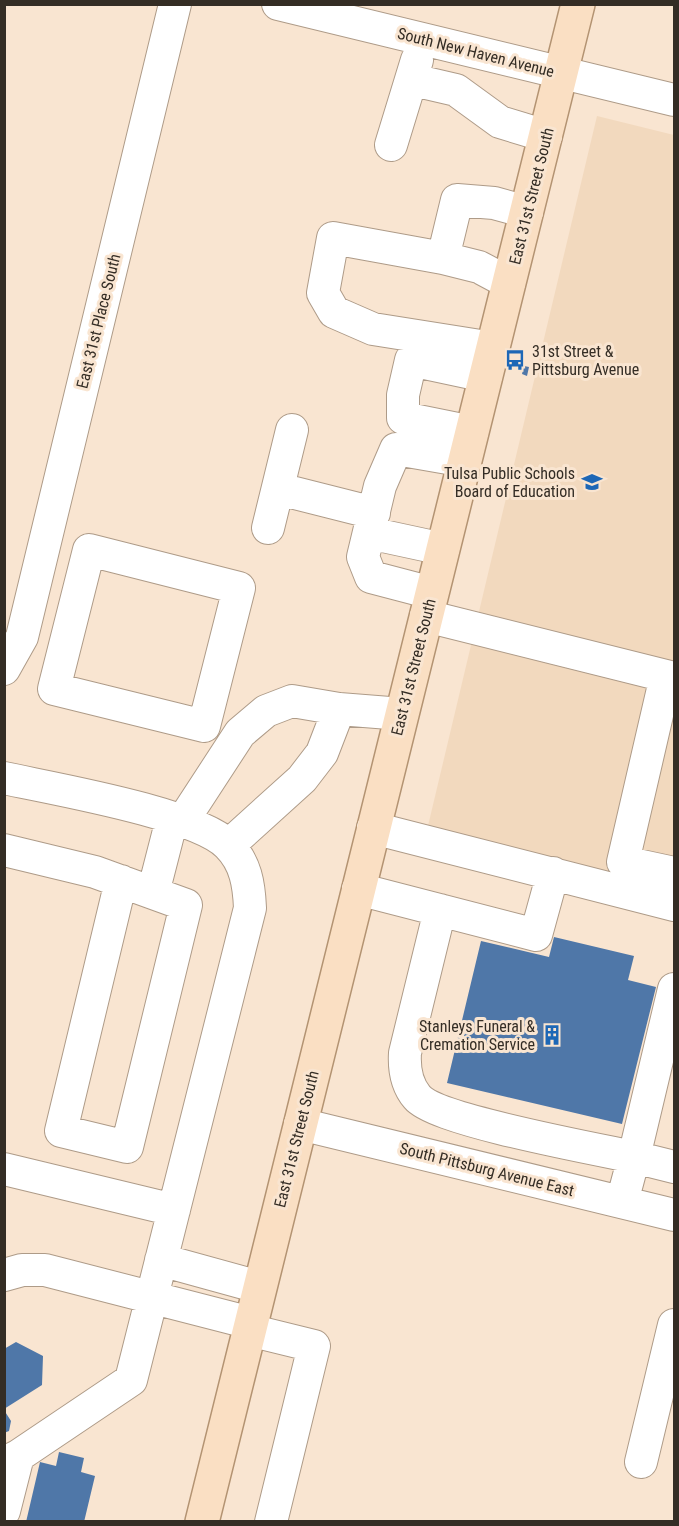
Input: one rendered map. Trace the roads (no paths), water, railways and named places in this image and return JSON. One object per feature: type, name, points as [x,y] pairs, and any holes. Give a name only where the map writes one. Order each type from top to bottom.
[{"type":"main road","name":"East 31st Street South","points":[[202,1521],[578,4]]},
{"type":"street","name":"East 31st Place South","points":[[4,669],[175,4]]},
{"type":"street","name":"South New Haven Avenue","points":[[278,4],[322,9],[421,39],[675,100]]},
{"type":"street","points":[[391,145],[413,80],[421,39]]},
{"type":"street","points":[[413,80],[456,90],[500,122],[546,136]]},
{"type":"street","points":[[443,258],[457,200],[494,203],[526,213]]},
{"type":"street","points":[[489,362],[374,329],[334,312],[323,293],[333,238],[443,258],[478,267],[509,283]]},
{"type":"street","points":[[468,446],[403,418],[403,394],[411,360],[489,362]]},
{"type":"street","points":[[268,528],[292,430]]},
{"type":"street","points":[[468,446],[396,449],[380,486],[363,557],[371,577],[429,604],[670,677],[623,862],[675,873]]},
{"type":"street","points":[[279,489],[443,549]]},
{"type":"street","points":[[89,550],[239,588],[204,726],[54,689],[64,650],[89,550]]},
{"type":"street","points":[[13,635],[64,650]]},
{"type":"street","points":[[153,893],[177,820],[240,734],[266,711],[292,701],[339,709],[402,714]]},
{"type":"street","points":[[229,845],[302,779],[322,753],[339,709]]},
{"type":"street","points":[[4,778],[177,820],[211,831],[229,845],[242,862],[249,885],[250,909],[131,1380],[11,1460],[4,1511]]},
{"type":"street","points":[[373,828],[675,904]]},
{"type":"street","points":[[4,850],[96,872],[121,881],[186,905],[127,1147],[61,1131],[121,881]]},
{"type":"street","points":[[358,889],[536,934],[553,873]]},
{"type":"street","points":[[440,910],[405,1053],[404,1069],[417,1096],[441,1111],[675,1167]]},
{"type":"street","points":[[622,1202],[634,1157],[662,1098],[675,989]]},
{"type":"street","name":"South Pittsburg Avenue East","points":[[300,1124],[675,1215]]},
{"type":"street","points":[[81,1188],[93,1139]]},
{"type":"street","points":[[4,1168],[174,1210]]},
{"type":"street","points":[[161,1260],[259,1287]]},
{"type":"street","points":[[4,1275],[22,1270],[45,1270],[152,1297],[314,1346],[271,1521]]},
{"type":"street","points":[[641,1462],[675,1325]]},
{"type":"place","name":"31st Street & Pittsburg Avenue","points":[[515,360]]},
{"type":"place","name":"Tulsa Public Schools Board of Education","points":[[592,482]]},
{"type":"place","name":"Stanleys Funeral & Cremation Service","points":[[552,1035]]}]
